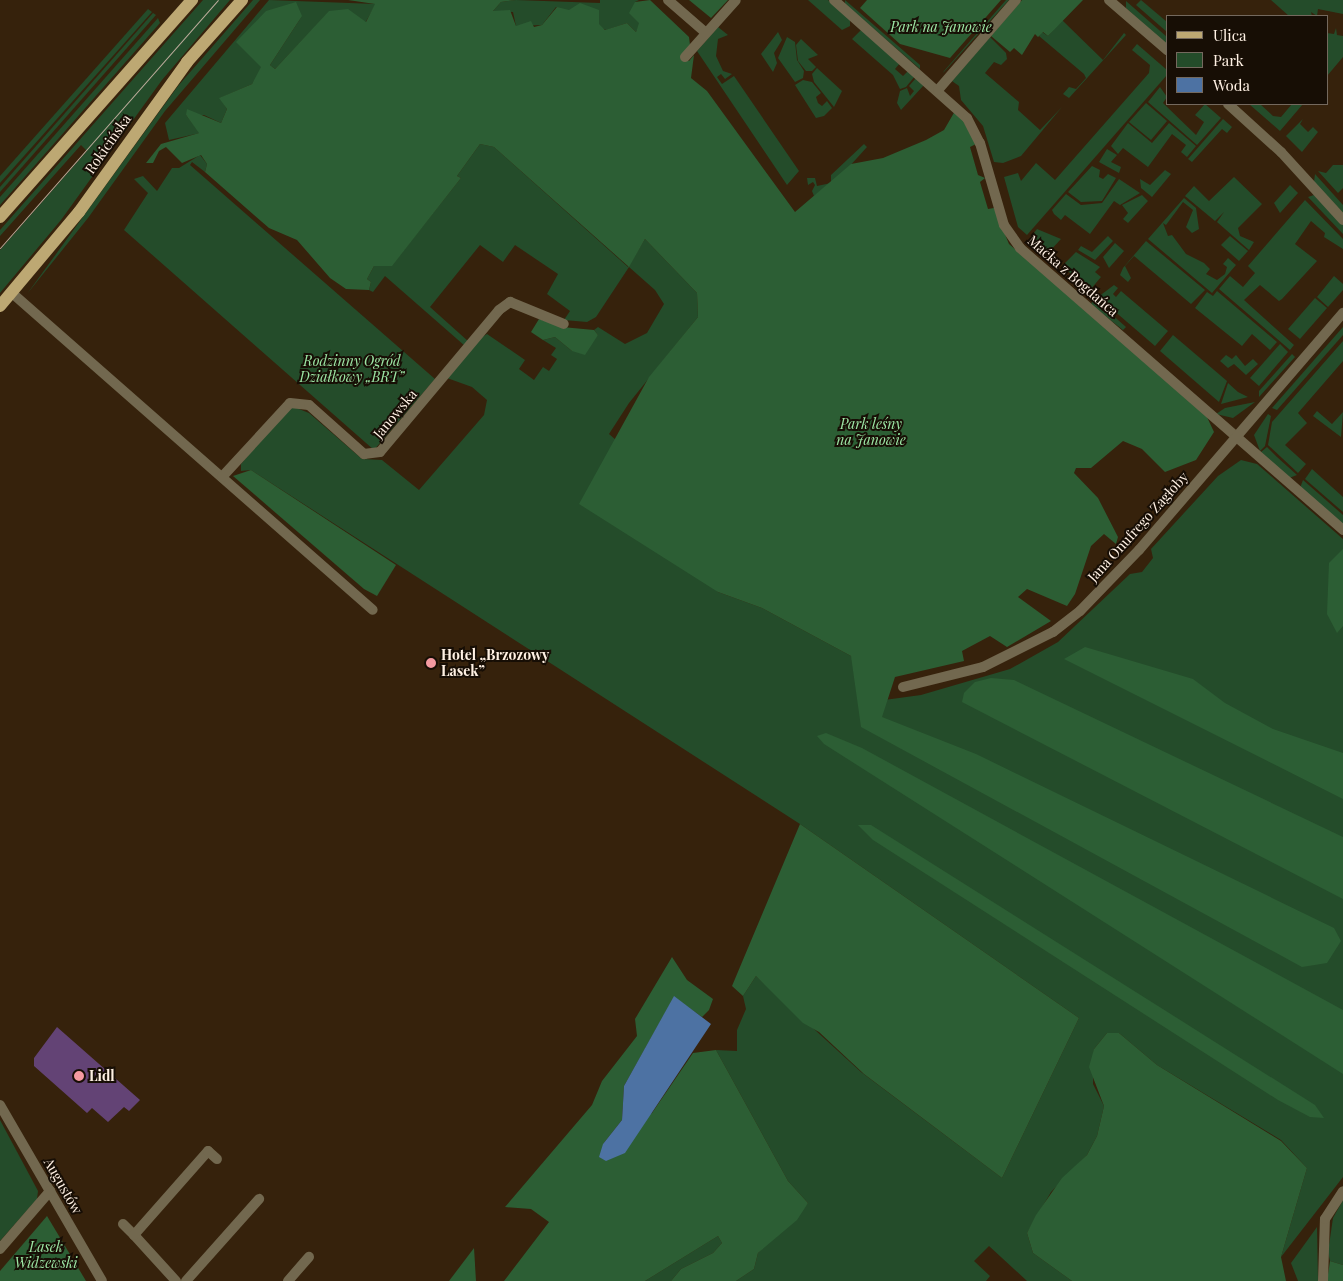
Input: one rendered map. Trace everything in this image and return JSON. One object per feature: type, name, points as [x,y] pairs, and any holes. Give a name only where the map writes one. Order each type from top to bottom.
[{"type":"main road","points":[[0,217],[192,0]]},
{"type":"main road","name":"Rokicińska","points":[[0,306],[79,212],[187,62],[242,0]]},
{"type":"street","points":[[668,0],[706,33]]},
{"type":"street","points":[[685,57],[736,0]]},
{"type":"street","name":"Maćka z Bogdańca","points":[[834,0],[938,90],[976,132],[1004,225],[1014,242],[1343,530]]},
{"type":"street","points":[[938,90],[1016,0]]},
{"type":"street","points":[[1109,0],[1166,49]]},
{"type":"street","points":[[1229,105],[1281,152],[1343,220]]},
{"type":"street","points":[[12,293],[373,610]]},
{"type":"street","name":"Janowska","points":[[222,477],[290,403],[309,405],[364,454],[380,452],[499,310],[510,302],[564,324]]},
{"type":"street","name":"Jana Onufrego Zagłoby","points":[[903,687],[983,667],[1064,624],[1139,550],[1343,314]]},
{"type":"street","name":"Augustów","points":[[0,1105],[102,1281]]},
{"type":"street","points":[[134,1235],[208,1151],[217,1159]]},
{"type":"street","points":[[0,1249],[50,1191]]},
{"type":"street","points":[[1323,1281],[1324,1219],[1343,1191]]},
{"type":"street","points":[[186,1281],[259,1199]]},
{"type":"street","points":[[123,1224],[176,1281]]},
{"type":"street","points":[[288,1281],[310,1257]]},
{"type":"green space","points":[[203,0],[230,0],[162,80],[61,220],[0,293],[0,250],[87,151],[81,145],[0,236],[0,230]]},
{"type":"green space","points":[[253,0],[260,0],[165,111],[88,218],[27,294],[178,86]]},
{"type":"green space","points":[[269,0],[376,4],[365,23],[329,12],[275,69],[270,65],[302,16],[252,84],[220,98],[227,109],[221,123],[204,115],[186,115],[200,133],[169,140],[165,123]]},
{"type":"green space","name":"Park leśny na Janowie","points":[[348,0],[516,0],[501,2],[493,11],[510,10],[516,26],[531,21],[534,27],[542,25],[557,7],[569,10],[580,3],[599,10],[599,24],[605,30],[627,23],[636,32],[639,23],[629,13],[635,2],[650,0],[689,37],[690,45],[682,57],[689,61],[694,55],[691,78],[707,91],[795,212],[851,164],[883,158],[926,140],[944,130],[955,111],[961,117],[976,144],[970,147],[978,175],[985,178],[980,182],[988,209],[994,208],[1009,244],[1207,417],[1214,432],[1196,460],[1165,472],[1142,449],[1123,441],[1091,468],[1076,468],[1074,473],[1098,498],[1118,537],[1116,544],[1104,534],[1091,546],[1075,594],[1067,606],[1027,589],[1018,597],[1051,621],[1007,647],[990,636],[962,651],[964,661],[895,677],[882,717],[976,754],[1334,928],[1341,941],[1327,963],[1302,967],[861,727],[851,656],[762,608],[718,592],[579,504],[649,377],[698,317],[697,293],[645,239],[629,267],[494,147],[480,144],[457,176],[461,178],[392,266],[374,266],[367,279],[371,282],[369,290],[346,289],[330,278],[297,240],[269,228],[205,172],[207,164],[201,155],[182,163],[166,147],[159,151],[153,163],[146,163],[161,144],[199,133],[186,115],[187,109],[221,123],[227,109],[219,98],[252,84],[261,67],[236,42],[266,11],[296,2],[302,16],[270,65],[275,69],[329,11],[348,9],[366,22],[375,4]]},
{"type":"green space","points":[[516,0],[600,3],[600,0],[639,0],[635,2],[640,23],[636,32],[627,23],[606,30],[556,7],[542,25],[516,26],[513,12],[493,11],[501,2]]},
{"type":"green space","points":[[689,0],[728,0],[711,18]]},
{"type":"green space","points":[[808,0],[828,0],[850,19],[850,26],[842,30]]},
{"type":"green space","points":[[845,0],[920,65],[920,69],[845,4]]},
{"type":"green space","name":"Park na Janowie","points":[[867,0],[1001,0],[950,58],[900,44],[860,8]]},
{"type":"green space","points":[[1006,0],[1009,0],[943,73],[944,71]]},
{"type":"green space","points":[[1022,0],[1083,0],[1048,36],[1043,32],[1038,37],[1035,34],[1022,55],[1014,48],[1010,52],[991,36]]},
{"type":"green space","points":[[1141,0],[1166,21],[1166,31],[1136,5]]},
{"type":"green space","points":[[1271,0],[1343,0],[1343,14],[1318,9],[1317,15],[1311,12],[1312,15],[1288,15]]},
{"type":"green space","points":[[1126,1],[1166,36],[1166,44],[1126,8]]},
{"type":"green space","points":[[148,9],[152,12],[0,183],[0,176]]},
{"type":"green space","points":[[153,13],[156,15],[0,192],[0,187]]},
{"type":"green space","points":[[158,18],[160,23],[0,205],[0,197]]},
{"type":"green space","points":[[1062,20],[1103,60],[1124,33],[1126,35],[1069,98],[1063,94],[1069,87],[1076,89],[1086,78],[1084,74],[1039,36],[1042,32],[1048,36]]},
{"type":"green space","points":[[718,27],[728,35],[718,39],[716,56],[723,71],[732,74],[725,79],[721,74],[717,77],[722,84],[734,76],[799,171],[787,185],[697,51]]},
{"type":"green space","points":[[1336,28],[1337,35],[1343,36],[1343,57],[1328,75],[1328,33],[1334,34]]},
{"type":"green space","points":[[861,30],[900,63],[895,69],[903,76],[908,71],[915,76],[906,87],[900,89],[893,75],[852,39]]},
{"type":"green space","points":[[778,32],[782,40],[774,53],[777,63],[773,72],[761,54]]},
{"type":"green space","points":[[787,37],[795,42],[797,60],[804,71],[803,78],[795,82],[778,58]]},
{"type":"green space","points":[[990,37],[1006,53],[1007,59],[1001,65],[994,62],[985,73],[1019,102],[1018,110],[1040,130],[1062,107],[1021,156],[1003,163],[994,162],[983,126],[961,100],[959,86],[952,81]]},
{"type":"green space","points":[[801,39],[818,55],[808,59],[816,67],[812,71],[806,71],[798,61],[796,45]]},
{"type":"green space","points":[[1137,44],[1166,69],[1166,76],[1027,235],[1018,227],[1004,177],[1018,173],[1021,181],[1036,163],[1055,180],[1149,73],[1150,65],[1132,50]]},
{"type":"green space","points":[[817,68],[842,91],[834,107],[814,82],[812,74]]},
{"type":"green space","points":[[916,78],[924,85],[901,110],[897,103],[900,91],[907,88],[910,96],[914,91],[909,86]]},
{"type":"green space","points":[[803,80],[812,82],[821,93],[816,97],[818,103],[822,106],[827,101],[832,108],[824,116],[816,118],[795,85]]},
{"type":"green space","points":[[1160,87],[1166,96],[1163,103],[1196,135],[1204,122],[1195,115],[1204,105],[1221,118],[1197,145],[1148,102]]},
{"type":"green space","points":[[1146,103],[1167,121],[1151,140],[1129,122]]},
{"type":"green space","points":[[1250,105],[1261,105],[1273,116],[1281,117],[1291,105],[1302,105],[1280,131]]},
{"type":"green space","points":[[1223,119],[1232,127],[1227,133],[1222,129],[1192,162],[1188,159]]},
{"type":"green space","points":[[1303,119],[1300,124],[1308,132],[1313,127],[1318,132],[1302,152],[1286,136]]},
{"type":"green space","points":[[1128,123],[1152,143],[1169,123],[1196,146],[1187,157],[1181,152],[1186,145],[1172,134],[1148,167],[1123,148],[1118,154],[1111,146]]},
{"type":"green space","points":[[480,144],[494,147],[628,267],[645,239],[697,293],[698,317],[629,403],[609,434],[616,440],[602,465],[718,592],[762,608],[851,656],[877,701],[921,695],[1010,669],[1058,642],[1130,574],[1142,572],[1153,558],[1151,549],[1218,476],[1241,460],[1257,464],[1343,539],[1343,1177],[1281,1257],[1307,1168],[1281,1140],[1157,1065],[1119,1033],[1107,1033],[1094,1049],[1093,1084],[1104,1106],[1097,1136],[1087,1155],[1051,1192],[1027,1233],[1033,1253],[1072,1281],[1027,1281],[989,1246],[974,1261],[990,1276],[986,1281],[736,1281],[754,1269],[758,1253],[808,1203],[788,1181],[716,1050],[737,1051],[737,1030],[746,1009],[743,996],[756,976],[861,1072],[1002,1178],[1079,1018],[800,824],[251,470],[241,471],[241,464],[285,411],[294,407],[309,413],[362,459],[382,460],[419,490],[484,415],[487,400],[472,387],[447,378],[482,337],[487,334],[525,360],[519,369],[534,380],[543,367],[549,371],[557,359],[551,355],[556,348],[543,340],[555,337],[572,351],[598,335],[594,330],[598,327],[625,344],[647,333],[664,304],[655,290],[629,267],[596,317],[587,322],[564,320],[570,311],[547,294],[558,274],[515,245],[503,262],[480,245],[430,307],[469,342],[465,346],[385,276],[373,292],[369,290],[371,282],[367,279],[374,266],[392,265],[461,178],[457,176]]},
{"type":"green space","points":[[864,144],[867,147],[838,179],[814,196],[812,191],[815,185],[813,182],[808,185],[807,178],[815,178],[817,186],[831,183],[831,175]]},
{"type":"green space","points":[[1107,149],[1117,155],[1111,162],[1121,167],[1119,173],[1099,162]]},
{"type":"green space","name":"Rodzinny Ogród Działkowy „BRT”","points":[[200,155],[207,164],[205,172],[192,162],[190,165],[435,379],[374,450],[124,230],[148,193],[134,179],[143,176],[157,191],[172,168],[179,168]]},
{"type":"green space","points":[[1333,165],[1343,165],[1343,188],[1338,193],[1318,171],[1326,173]]},
{"type":"green space","points":[[1092,166],[1100,170],[1099,177],[1103,179],[1108,174],[1116,178],[1102,201],[1081,202],[1068,192]]},
{"type":"green space","points":[[1165,170],[1171,174],[1152,197],[1141,188],[1140,179],[1150,185]]},
{"type":"green space","points":[[1315,174],[1343,205],[1343,213],[1314,182]]},
{"type":"green space","points":[[1234,177],[1262,204],[1238,228],[1240,236],[1254,242],[1249,250],[1217,222],[1224,212],[1215,221],[1185,196],[1194,186],[1209,201]]},
{"type":"green space","points":[[1119,179],[1140,193],[1120,205],[1114,201],[1090,234],[1065,215],[1061,220],[1052,210],[1066,194],[1081,205],[1102,203]]},
{"type":"green space","points":[[1290,185],[1298,193],[1280,213],[1274,203]]},
{"type":"green space","points":[[1142,195],[1148,201],[1128,223],[1123,219],[1128,213],[1122,205]]},
{"type":"green space","points":[[1314,195],[1343,225],[1343,234],[1308,197]]},
{"type":"green space","points":[[1184,198],[1196,208],[1199,229],[1192,233],[1186,227],[1193,210],[1183,202],[1166,225],[1163,223],[1168,236],[1172,235],[1186,254],[1204,263],[1210,269],[1206,274],[1217,280],[1225,274],[1227,267],[1223,264],[1228,258],[1236,265],[1212,293],[1148,239]]},
{"type":"green space","points":[[1305,200],[1343,239],[1343,249],[1324,237],[1325,233],[1311,221],[1295,244],[1317,261],[1279,301],[1260,285],[1244,300],[1294,345],[1290,350],[1219,289],[1230,276],[1243,287],[1255,273],[1248,266]]},
{"type":"green space","points":[[1037,229],[1061,239],[1048,253],[1030,238]]},
{"type":"green space","points":[[1108,236],[1113,241],[1095,260],[1078,250],[1081,246],[1092,252]]},
{"type":"green space","points":[[1230,236],[1248,251],[1239,261],[1221,245]]},
{"type":"green space","points":[[1146,241],[1205,290],[1191,304],[1134,256],[1125,266],[1131,278],[1128,282],[1120,275],[1123,268]]},
{"type":"green space","points":[[1115,243],[1124,251],[1109,268],[1103,257]]},
{"type":"green space","points":[[1076,252],[1100,267],[1095,272],[1101,277],[1090,290],[1062,266]]},
{"type":"green space","points":[[1334,276],[1343,284],[1343,290],[1328,307],[1317,297]]},
{"type":"green space","points":[[1114,285],[1118,288],[1113,294],[1116,297],[1121,291],[1168,331],[1155,346],[1098,297]]},
{"type":"green space","points":[[1217,291],[1277,342],[1270,350],[1252,334],[1242,346],[1195,308],[1207,292],[1213,296]]},
{"type":"green space","points":[[1093,298],[1126,327],[1123,330],[1091,305]]},
{"type":"green space","points":[[1315,298],[1327,308],[1300,339],[1288,329]]},
{"type":"green space","points":[[539,319],[562,327],[594,330],[598,335],[585,355],[572,351],[555,337],[543,340],[531,332]]},
{"type":"green space","points":[[1343,327],[1343,335],[1277,410],[1272,408]]},
{"type":"green space","points":[[1173,335],[1227,381],[1219,402],[1160,351]]},
{"type":"green space","points":[[1343,341],[1343,361],[1298,413],[1307,423],[1285,445],[1306,464],[1298,473],[1268,445],[1272,422]]},
{"type":"green space","points":[[1280,344],[1288,352],[1259,386],[1250,378]]},
{"type":"green space","points":[[1292,354],[1295,357],[1259,397],[1259,391]]},
{"type":"green space","points":[[1226,355],[1232,359],[1236,355],[1245,366],[1253,359],[1258,364],[1246,375],[1234,364],[1228,368],[1220,361]]},
{"type":"green space","points":[[1228,383],[1238,392],[1248,397],[1221,404]]},
{"type":"green space","points":[[1255,402],[1233,418],[1216,414],[1225,408]]},
{"type":"green space","points":[[1317,411],[1332,424],[1343,412],[1341,437],[1313,416]]},
{"type":"green space","points":[[1268,414],[1271,416],[1265,446],[1260,451],[1254,435]]},
{"type":"green space","points":[[1267,447],[1297,475],[1289,478],[1261,452]]},
{"type":"green space","points":[[1312,469],[1343,497],[1343,512],[1305,479]]},
{"type":"green space","points":[[251,470],[396,565],[377,596],[364,589],[233,476]]},
{"type":"green space","points":[[1303,480],[1343,515],[1343,525],[1300,488]]},
{"type":"green space","points":[[1343,549],[1343,626],[1337,633],[1327,614],[1329,563]]},
{"type":"green space","points":[[1085,647],[1193,679],[1225,703],[1273,729],[1343,753],[1343,799],[1064,659]]},
{"type":"green space","points":[[991,678],[1014,680],[1343,837],[1343,899],[962,702],[964,693],[975,682]]},
{"type":"green space","points":[[826,733],[862,748],[1343,1010],[1343,1074],[824,744],[817,736]]},
{"type":"green space","points":[[800,824],[1079,1018],[1002,1178],[864,1074],[819,1032],[803,1023],[756,976],[743,996],[732,986]]},
{"type":"green space","points":[[858,825],[871,825],[1315,1105],[1324,1118],[1310,1117],[1278,1100],[873,840]]},
{"type":"green space","points":[[672,957],[687,980],[713,999],[709,1010],[702,1017],[674,997],[624,1086],[622,1120],[603,1144],[652,1113],[693,1053],[716,1050],[788,1181],[808,1203],[797,1220],[758,1253],[754,1269],[736,1281],[671,1281],[681,1269],[713,1253],[722,1243],[718,1236],[645,1281],[504,1281],[549,1222],[531,1209],[505,1207],[592,1105],[602,1081],[637,1036],[635,1019]]},
{"type":"green space","points":[[1107,1033],[1119,1033],[1157,1065],[1281,1141],[1307,1168],[1281,1257],[1286,1281],[1072,1281],[1033,1253],[1027,1233],[1036,1215],[1062,1178],[1087,1155],[1097,1136],[1104,1106],[1089,1067],[1094,1049]]},
{"type":"green space","points":[[0,1120],[38,1191],[37,1199],[0,1241]]},
{"type":"green space","points":[[1343,1200],[1343,1265],[1330,1261],[1328,1252],[1333,1218]]},
{"type":"green space","name":"Lasek Widzewski","points":[[47,1216],[86,1281],[0,1281],[0,1271]]},
{"type":"green space","points":[[1317,1227],[1318,1281],[1298,1281],[1291,1263]]},
{"type":"green space","points":[[718,1236],[722,1243],[713,1253],[681,1269],[671,1281],[645,1281]]},
{"type":"green space","points":[[474,1248],[476,1281],[449,1281]]},
{"type":"green space","points":[[1330,1261],[1343,1265],[1343,1281],[1327,1281]]},
{"type":"water","points":[[674,996],[711,1024],[625,1153],[606,1161],[599,1157],[603,1144],[622,1120],[624,1086]]},
{"type":"building","name":"Lidl","points":[[57,1027],[140,1100],[129,1111],[124,1107],[108,1122],[92,1108],[87,1113],[34,1066],[34,1058]]},
{"type":"tram line","points":[[0,248],[218,0]]},
{"type":"place","name":"Hotel „Brzozowy Lasek”","points":[[431,663]]},
{"type":"place","name":"Lidl","points":[[79,1076]]}]
